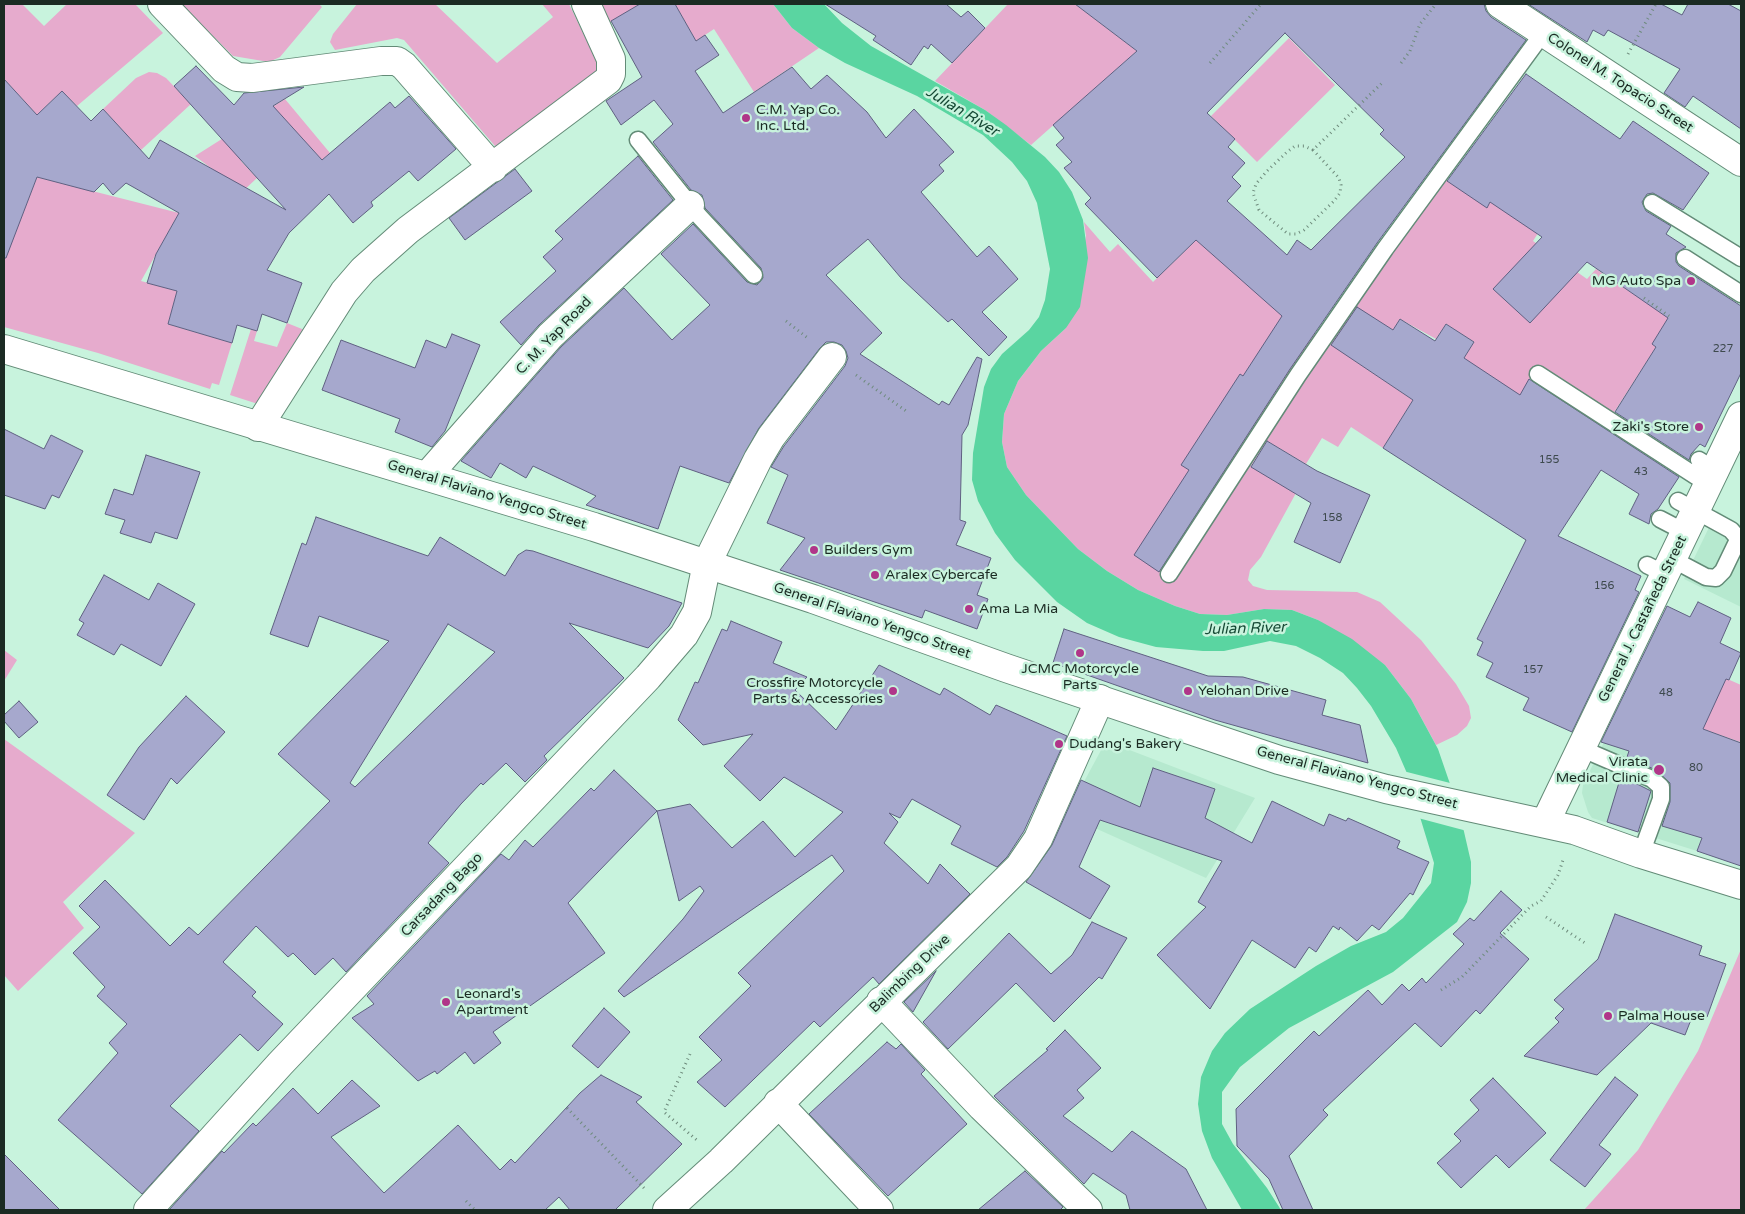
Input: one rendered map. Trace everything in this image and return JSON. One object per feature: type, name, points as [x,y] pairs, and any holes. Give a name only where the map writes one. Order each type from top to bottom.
[{"type":"street","points":[[162,4],[224,69],[237,77],[252,78],[381,61],[397,61],[404,66],[493,168]]},
{"type":"street","points":[[258,427],[344,292],[362,270],[402,235],[608,80],[612,74],[611,59],[586,4]]},
{"type":"street","name":"Colonel M. Topacio Street","points":[[1500,4],[1741,162]]},
{"type":"street","name":"C. M. Yap Road","points":[[428,476],[550,336],[690,205]]},
{"type":"street","name":"General Flaviano Yengco Street","points":[[4,349],[258,427],[428,476],[707,564],[1280,760],[1464,807],[1574,830],[1741,886]]},
{"type":"street","name":"Carsadang Bago","points":[[148,1210],[280,1064],[648,677],[684,635],[697,612],[707,564],[766,444],[832,357]]},
{"type":"street","name":"General J. Castañeda Street","points":[[1545,823],[1661,566],[1707,471],[1741,416]]},
{"type":"street","name":"Balimbing Drive","points":[[667,1210],[721,1161],[882,1001],[996,892],[1024,860],[1038,839],[1100,699]]},
{"type":"street","points":[[882,1001],[982,1107],[1088,1210]]},
{"type":"street","points":[[778,1103],[879,1210]]},
{"type":"lane","points":[[1169,574],[1298,375],[1385,249],[1543,33]]},
{"type":"lane","points":[[638,140],[690,205],[754,276]]},
{"type":"lane","points":[[1652,203],[1741,258]]},
{"type":"lane","points":[[1684,258],[1741,294]]},
{"type":"lane","points":[[1538,374],[1707,471]]},
{"type":"lane","points":[[1660,519],[1686,515],[1734,533],[1737,537],[1736,547],[1723,571],[1716,578],[1661,566]]},
{"type":"lane","points":[[1580,748],[1652,779],[1661,787],[1661,799],[1641,854]]},
{"type":"path","points":[[1210,63],[1261,4]]},
{"type":"path","points":[[1401,63],[1410,51],[1420,24],[1436,4]]},
{"type":"path","points":[[1614,80],[1656,4]]},
{"type":"path","points":[[1313,150],[1382,83]]},
{"type":"path","points":[[1295,146],[1304,146],[1313,150],[1339,178],[1341,184],[1340,193],[1304,230],[1296,234],[1288,234],[1259,210],[1253,193],[1256,184],[1266,172],[1295,146]]},
{"type":"path","points":[[1644,298],[1669,316]]},
{"type":"path","points":[[1441,990],[1467,972],[1530,906],[1541,901],[1558,875],[1574,830]]},
{"type":"path","points":[[1546,917],[1586,943]]},
{"type":"path","points":[[690,1054],[664,1112],[721,1161]]},
{"type":"path","points":[[567,1108],[646,1190]]},
{"type":"path","points":[[466,1201],[475,1210]]},
{"type":"shaded area","points":[[4,4],[22,4],[44,26],[67,4],[135,4],[163,33],[77,106],[62,91],[37,115],[4,79]]},
{"type":"shaded area","points":[[181,4],[319,4],[322,7],[280,57],[269,62],[233,56]]},
{"type":"shaded area","points":[[357,4],[435,4],[497,63],[553,17],[542,4],[569,4],[598,64],[598,73],[503,145],[495,146],[404,40],[397,38],[335,50],[330,42],[333,34]]},
{"type":"shaded area","points":[[600,4],[640,4],[609,23]]},
{"type":"shaded area","points":[[675,4],[773,4],[792,28],[819,48],[754,92],[714,29],[696,41]]},
{"type":"shaded area","points":[[1008,4],[1075,4],[1137,51],[1031,145],[985,110],[935,81]]},
{"type":"shaded area","points":[[1289,38],[1335,85],[1257,162],[1211,116]]},
{"type":"shaded area","points":[[149,72],[157,73],[166,78],[191,104],[141,150],[103,109],[136,78]]},
{"type":"shaded area","points":[[285,99],[330,153],[322,160],[285,120],[241,161],[257,178],[242,192],[195,156]]},
{"type":"shaded area","points":[[1435,172],[1487,207],[1490,202],[1544,224],[1533,241],[1587,279],[1596,269],[1635,295],[1655,266],[1686,288],[1653,344],[1656,347],[1613,414],[1538,366],[1511,412],[1464,358],[1474,342],[1446,324],[1436,339],[1400,319],[1393,330],[1377,320],[1352,359],[1413,400],[1383,448],[1351,427],[1338,447],[1322,438],[1306,464],[1267,441],[1251,466],[1296,493],[1261,557],[1250,570],[1248,580],[1253,586],[1267,590],[1357,592],[1380,602],[1421,640],[1456,684],[1469,706],[1471,718],[1467,726],[1457,735],[1436,745],[1411,699],[1385,665],[1318,620],[1292,610],[1264,609],[1227,615],[1200,614],[1175,606],[1138,590],[1107,571],[1078,549],[1026,495],[1007,467],[1002,442],[1004,414],[1018,381],[1041,351],[1066,328],[1086,236],[1084,222],[1110,252],[1118,244],[1153,282],[1196,240],[1284,313],[1318,336]]},
{"type":"shaded area","points":[[37,177],[179,213],[141,281],[177,291],[168,324],[232,343],[219,385],[212,383],[210,389],[98,353],[4,327],[4,214],[20,220]]},
{"type":"shaded area","points":[[287,323],[307,331],[258,404],[230,395],[251,329],[257,331],[254,341],[277,347]]},
{"type":"shaded area","points":[[1717,511],[1741,525],[1741,607],[1684,579]]},
{"type":"shaded area","points":[[4,650],[17,660],[4,681]]},
{"type":"shaded area","points":[[1714,673],[1741,685],[1741,757],[1735,755],[1740,742],[1703,729]]},
{"type":"shaded area","name":"Virata Medical Clinic","points":[[1624,701],[1740,742],[1697,851],[1592,818],[1588,812],[1582,793],[1583,785]]},
{"type":"shaded area","points":[[4,739],[135,833],[63,902],[84,928],[18,991],[4,975]]},
{"type":"shaded area","points":[[1106,741],[1255,798],[1206,878],[1066,815]]},
{"type":"shaded area","points":[[1741,949],[1741,1210],[1584,1210],[1638,1150],[1698,1051]]},
{"type":"water","name":"Julian River","points":[[773,4],[824,4],[842,23],[871,46],[985,110],[1006,125],[1045,157],[1059,172],[1072,192],[1083,220],[1088,258],[1080,307],[1066,328],[1041,351],[1018,381],[1004,414],[1002,442],[1007,467],[1026,495],[1078,549],[1107,571],[1138,590],[1175,606],[1200,614],[1227,615],[1264,609],[1292,610],[1318,620],[1352,639],[1385,665],[1411,699],[1438,749],[1459,810],[1471,862],[1471,883],[1467,902],[1457,922],[1393,972],[1289,1028],[1240,1067],[1222,1092],[1222,1124],[1233,1144],[1267,1188],[1281,1210],[1242,1210],[1212,1158],[1202,1131],[1198,1104],[1201,1077],[1212,1051],[1225,1033],[1250,1009],[1316,966],[1351,946],[1386,932],[1403,918],[1431,883],[1434,863],[1406,771],[1396,748],[1371,706],[1343,673],[1320,658],[1296,646],[1270,641],[1224,651],[1203,651],[1156,647],[1119,637],[1087,623],[1057,602],[1015,560],[995,533],[978,501],[972,480],[973,453],[984,387],[991,369],[1002,354],[1029,330],[1039,317],[1045,300],[1050,269],[1037,203],[1027,181],[1012,162],[983,135],[917,96],[845,63],[819,48],[792,28]]},
{"type":"pier","points":[[1403,771],[1454,784],[1467,831],[1418,818]]},
{"type":"building","points":[[640,4],[675,4],[696,41],[705,35],[719,55],[695,71],[723,113],[792,67],[811,89],[827,75],[867,112],[886,138],[914,109],[954,152],[939,165],[944,171],[921,192],[977,257],[989,246],[1018,279],[982,312],[1007,337],[989,356],[952,319],[948,322],[901,278],[868,239],[826,275],[882,333],[860,354],[939,405],[942,401],[949,405],[977,357],[982,359],[968,425],[962,435],[960,520],[966,522],[956,545],[991,558],[977,595],[988,599],[977,629],[925,610],[922,618],[780,570],[805,538],[767,523],[788,475],[771,467],[784,446],[845,366],[848,358],[846,351],[842,345],[834,342],[826,342],[820,348],[759,428],[729,483],[680,466],[658,529],[586,505],[596,496],[533,466],[526,478],[500,463],[491,478],[461,461],[561,347],[624,288],[672,340],[710,305],[661,254],[693,224],[747,282],[757,285],[763,278],[761,268],[705,208],[702,195],[691,190],[653,142],[673,124],[654,100],[621,125],[606,101],[642,77],[611,21]]},
{"type":"building","points":[[825,4],[946,4],[961,17],[968,11],[985,28],[952,63],[931,44],[928,49],[924,46],[911,65],[873,40],[876,36]]},
{"type":"building","points":[[1075,4],[1484,4],[1486,11],[1491,17],[1526,40],[1377,243],[1290,369],[1159,572],[1134,555],[1189,470],[1181,465],[1240,374],[1243,376],[1282,316],[1196,240],[1157,278],[1085,204],[1091,198],[1064,168],[1072,162],[1056,145],[1064,138],[1053,125],[1137,51]],"holes":[[[1285,33],[1384,130],[1380,134],[1405,157],[1311,250],[1297,240],[1287,255],[1227,201],[1241,186],[1232,177],[1245,163],[1228,147],[1235,139],[1207,113]]]},
{"type":"building","points":[[1528,4],[1661,4],[1682,15],[1688,4],[1728,4],[1741,11],[1741,129],[1693,96],[1685,107],[1664,93],[1680,69],[1608,30],[1604,36],[1593,30],[1587,42]]},
{"type":"building","points":[[196,66],[234,105],[244,93],[304,87],[273,106],[322,160],[390,102],[395,108],[409,96],[456,149],[418,181],[409,171],[371,202],[373,206],[353,223],[329,194],[289,233],[267,270],[302,283],[287,323],[262,314],[257,331],[237,325],[232,343],[168,324],[177,291],[147,283],[156,254],[179,213],[126,183],[113,195],[103,183],[94,192],[37,177],[6,258],[4,258],[4,79],[37,115],[62,91],[91,121],[103,109],[149,159],[160,140],[286,210],[174,86]]},
{"type":"building","points":[[1526,74],[1620,139],[1633,121],[1709,173],[1683,210],[1653,193],[1647,194],[1642,202],[1646,211],[1671,226],[1666,234],[1686,247],[1676,253],[1676,262],[1679,266],[1741,306],[1741,373],[1705,447],[1700,444],[1691,454],[1689,460],[1615,412],[1656,347],[1652,344],[1668,318],[1587,262],[1530,323],[1493,289],[1542,237],[1490,202],[1487,208],[1447,181]]},
{"type":"building","points":[[638,156],[673,200],[539,325],[521,345],[500,322],[556,271],[543,257],[563,239],[555,231]]},
{"type":"building","points":[[515,169],[532,191],[465,240],[449,218]]},
{"type":"building","points":[[1357,307],[1393,330],[1400,319],[1435,341],[1446,324],[1474,342],[1464,358],[1520,395],[1529,379],[1679,477],[1658,509],[1651,514],[1649,524],[1629,514],[1639,494],[1601,470],[1558,536],[1641,576],[1635,590],[1639,592],[1572,732],[1523,710],[1529,698],[1486,677],[1493,663],[1477,655],[1483,642],[1477,639],[1526,540],[1383,448],[1413,400],[1331,345]]},
{"type":"building","points":[[452,334],[480,345],[445,431],[432,447],[395,432],[400,419],[322,390],[341,340],[415,368],[426,340],[446,348]]},
{"type":"building","points":[[4,429],[44,449],[51,435],[83,451],[59,498],[52,495],[45,509],[4,495]]},
{"type":"building","points":[[1267,441],[1317,471],[1370,495],[1340,563],[1294,542],[1311,503],[1251,467]]},
{"type":"building","points":[[146,455],[200,472],[177,539],[155,532],[151,543],[120,533],[125,520],[105,514],[114,489],[133,495]]},
{"type":"building","points":[[316,517],[428,556],[440,537],[505,576],[518,555],[526,550],[533,551],[682,603],[669,626],[648,648],[569,623],[624,678],[544,756],[547,760],[525,782],[506,763],[483,785],[481,783],[461,804],[428,843],[449,863],[346,972],[333,958],[315,975],[293,953],[288,957],[256,926],[223,962],[256,992],[252,996],[283,1024],[258,1051],[240,1034],[170,1106],[199,1131],[142,1194],[58,1120],[118,1053],[109,1043],[127,1024],[97,996],[105,987],[73,953],[100,927],[79,906],[105,880],[170,946],[189,927],[198,935],[330,801],[278,754],[389,641],[319,616],[308,647],[270,634],[302,543],[306,545]],"holes":[[[448,624],[495,652],[355,787],[350,783]]]},
{"type":"building","points":[[104,575],[149,600],[158,583],[195,604],[161,666],[121,644],[114,655],[77,635],[84,623],[79,620]]},
{"type":"building","points":[[1698,602],[1731,618],[1720,643],[1741,653],[1729,680],[1726,679],[1703,729],[1741,743],[1741,866],[1697,851],[1702,838],[1662,826],[1670,802],[1670,783],[1656,770],[1627,757],[1629,751],[1601,742],[1667,606],[1690,617]]},
{"type":"building","points":[[731,621],[782,642],[773,663],[807,677],[795,690],[836,730],[879,665],[940,695],[944,688],[990,715],[996,705],[1067,736],[1024,831],[1007,857],[997,867],[951,844],[961,826],[912,799],[900,818],[889,813],[898,822],[884,843],[928,884],[940,864],[970,894],[879,984],[873,977],[820,1027],[814,1021],[725,1107],[697,1082],[722,1060],[699,1037],[751,986],[738,973],[844,871],[832,855],[624,997],[618,991],[683,919],[704,891],[700,886],[679,901],[657,811],[690,804],[732,848],[763,821],[795,857],[843,812],[784,777],[760,801],[724,766],[753,734],[703,745],[678,720],[695,682],[698,683],[722,629],[727,631]]},
{"type":"building","points":[[1064,629],[1208,676],[1243,677],[1326,700],[1322,715],[1360,725],[1368,763],[1215,720],[1053,663]]},
{"type":"building","points":[[186,696],[225,732],[177,784],[171,778],[144,820],[107,795],[139,747]]},
{"type":"building","points":[[19,701],[38,722],[19,738],[4,721],[4,715]]},
{"type":"building","points":[[1153,768],[1215,789],[1205,818],[1252,843],[1272,801],[1324,826],[1329,814],[1346,821],[1348,818],[1400,841],[1397,848],[1429,862],[1413,895],[1410,893],[1379,930],[1372,925],[1357,941],[1340,927],[1339,930],[1333,926],[1316,952],[1309,947],[1295,968],[1252,940],[1210,1009],[1157,955],[1206,907],[1198,902],[1222,861],[1100,820],[1079,867],[1110,886],[1090,919],[1026,882],[1052,845],[1081,780],[1140,807]]},
{"type":"building","points":[[614,770],[657,811],[568,903],[605,953],[493,1032],[501,1043],[474,1064],[465,1052],[437,1074],[435,1071],[418,1081],[352,1018],[374,1004],[367,996],[501,854],[509,860],[525,840],[533,847],[591,788],[594,791]]},
{"type":"building","points":[[1621,776],[1651,791],[1638,832],[1607,822]]},
{"type":"building","points":[[1501,891],[1522,910],[1500,933],[1529,959],[1480,1014],[1476,1010],[1441,1047],[1415,1023],[1323,1110],[1328,1115],[1289,1156],[1313,1210],[1283,1210],[1269,1179],[1237,1146],[1236,1109],[1314,1031],[1319,1036],[1368,990],[1382,1005],[1402,984],[1409,991],[1422,978],[1426,983],[1464,944],[1453,934],[1470,918],[1474,921]]},
{"type":"building","points":[[1615,914],[1702,946],[1699,955],[1726,964],[1707,1017],[1694,1012],[1685,1035],[1651,1023],[1597,1075],[1524,1056],[1559,1022],[1555,1018],[1564,1009],[1554,1000],[1598,959]]},
{"type":"building","points":[[1092,922],[1127,938],[1102,979],[1099,977],[1054,1022],[1016,983],[948,1049],[923,1022],[1009,933],[1051,974],[1072,955]]},
{"type":"building","points":[[936,971],[913,1012],[904,1002]]},
{"type":"building","points":[[604,1008],[630,1032],[598,1068],[572,1046]]},
{"type":"building","points":[[1065,1030],[1101,1068],[1077,1090],[1084,1098],[1063,1116],[1112,1152],[1132,1131],[1186,1169],[1207,1210],[1130,1210],[1126,1195],[1093,1173],[1084,1184],[994,1096],[1048,1050],[1046,1049]]},
{"type":"building","points":[[887,1042],[896,1049],[901,1044],[925,1070],[921,1074],[967,1124],[888,1196],[809,1114]]},
{"type":"building","points":[[601,1075],[642,1097],[636,1102],[682,1144],[615,1210],[570,1210],[559,1197],[545,1210],[169,1210],[222,1151],[224,1153],[253,1123],[256,1126],[293,1088],[318,1114],[352,1080],[380,1106],[331,1137],[384,1193],[458,1125],[500,1170],[511,1159],[515,1163],[580,1093]]},
{"type":"building","points":[[1615,1077],[1638,1095],[1599,1145],[1611,1154],[1585,1187],[1550,1160]]},
{"type":"building","points":[[1493,1078],[1546,1133],[1509,1168],[1496,1155],[1461,1188],[1437,1163],[1461,1141],[1454,1134],[1479,1110],[1470,1100]]},
{"type":"building","points":[[4,1154],[60,1210],[4,1210]]},
{"type":"building","points":[[1025,1171],[1063,1207],[1060,1210],[978,1210]]},
{"type":"place","name":"C.M. Yap Co. Inc. Ltd.","points":[[746,118]]},
{"type":"place","name":"MG Auto Spa","points":[[1691,281]]},
{"type":"place","name":"Zaki's Store","points":[[1699,427]]},
{"type":"place","name":"Builders Gym","points":[[814,550]]},
{"type":"place","name":"Aralex Cybercafe","points":[[875,575]]},
{"type":"place","name":"Ama La Mia","points":[[969,609]]},
{"type":"place","name":"JCMC Motorcycle Parts","points":[[1080,653]]},
{"type":"place","name":"Crossfire Motorcycle Parts & Accessories","points":[[893,691]]},
{"type":"place","name":"Yelohan Drive","points":[[1188,691]]},
{"type":"place","name":"Dudang's Bakery","points":[[1059,744]]},
{"type":"place","name":"Virata Medical Clinic","points":[[1659,770]]},
{"type":"place","name":"Leonard's Apartment","points":[[446,1002]]},
{"type":"place","name":"Palma House","points":[[1608,1016]]}]
